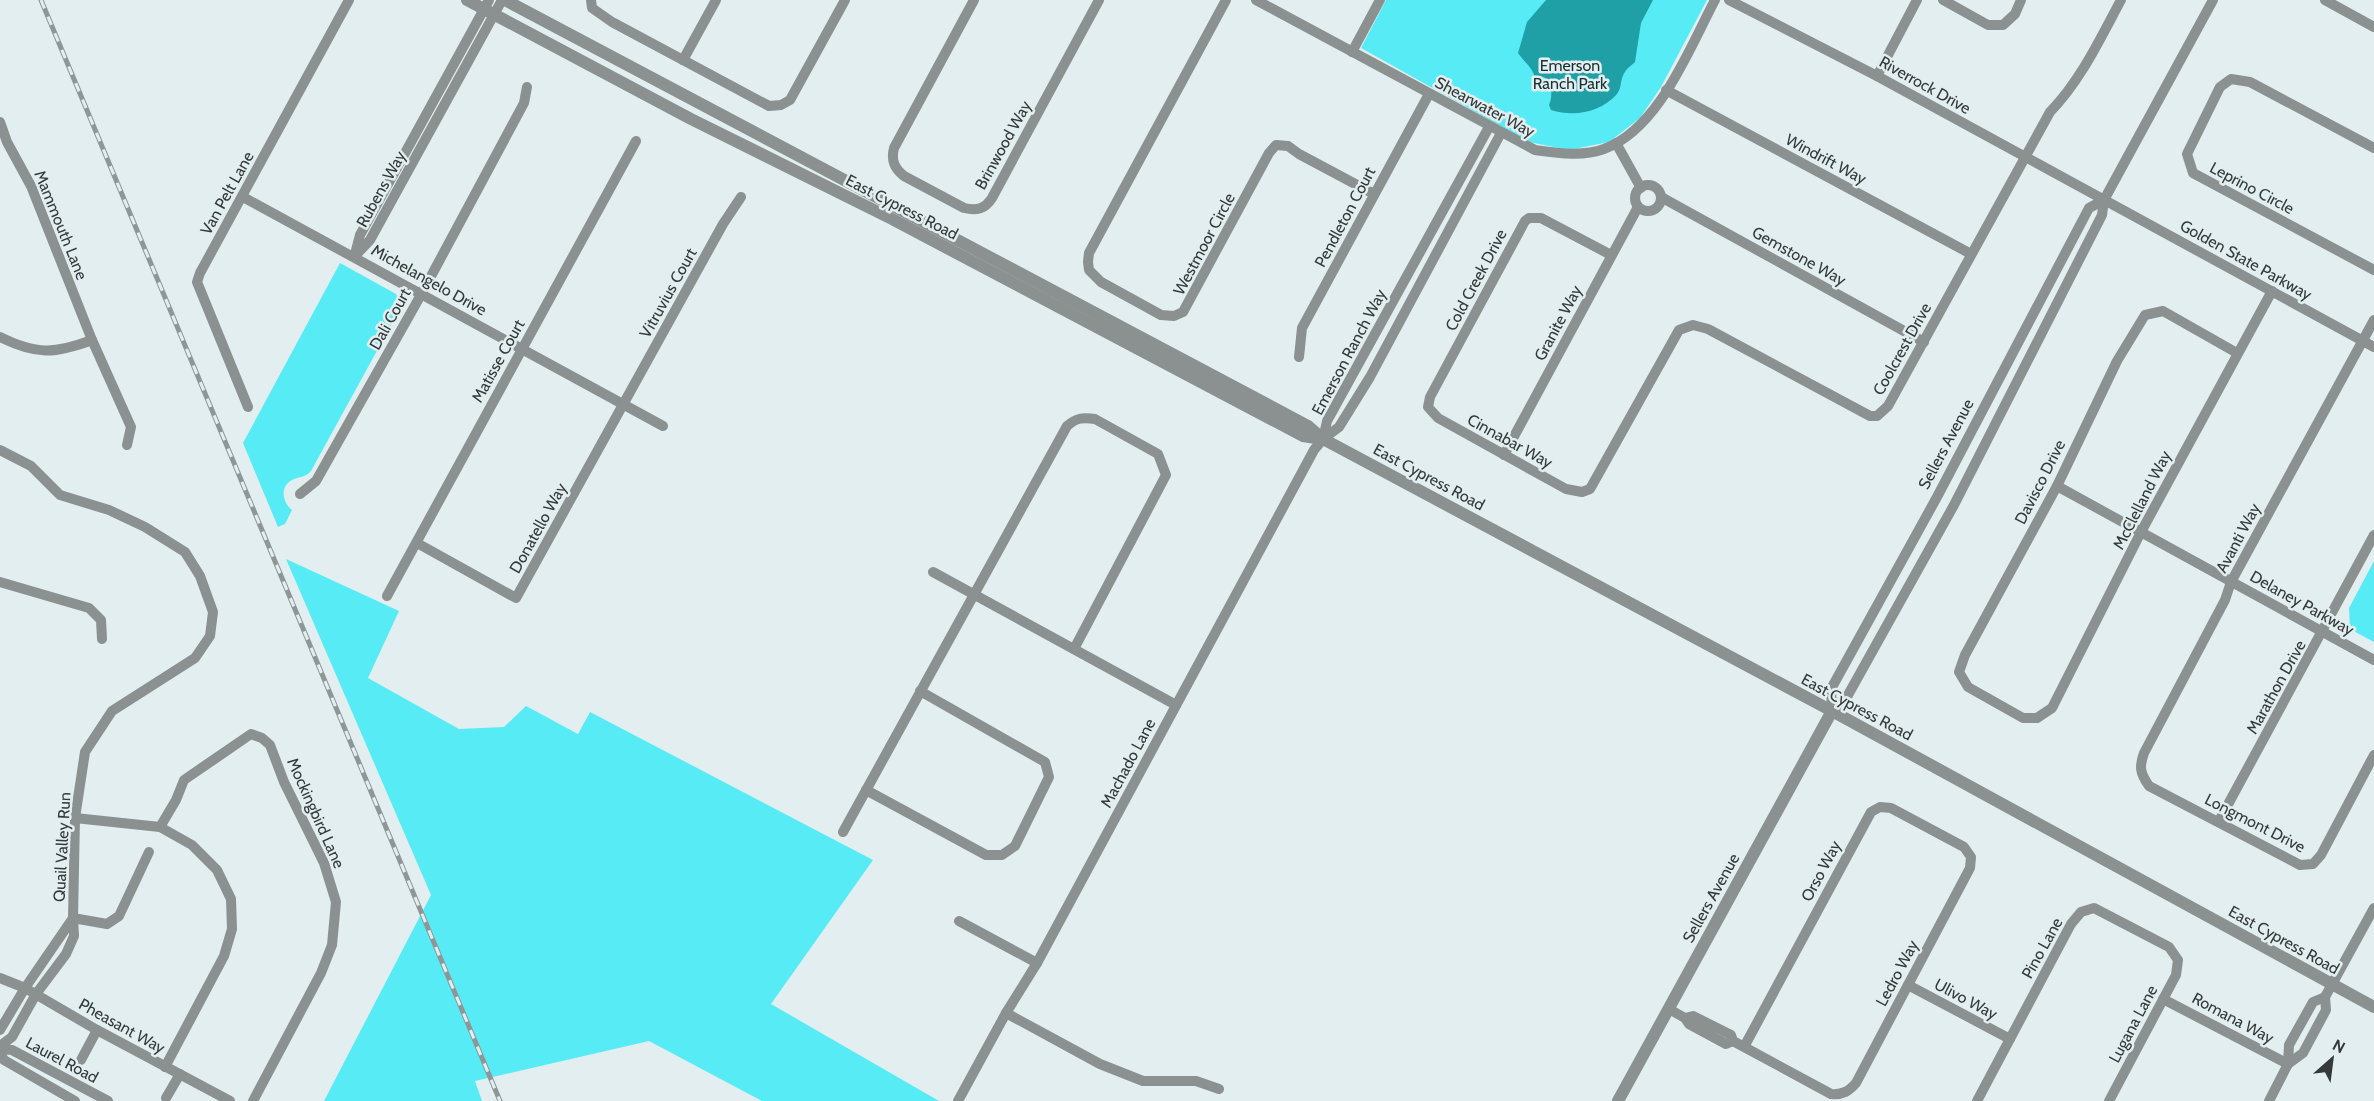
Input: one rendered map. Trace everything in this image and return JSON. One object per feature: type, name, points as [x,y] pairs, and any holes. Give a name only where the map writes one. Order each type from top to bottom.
[{"type":"street","name":"Van Pelt Lane","points":[[248,407],[197,282],[349,0]]},
{"type":"street","name":"East Cypress Road","points":[[467,0],[489,8],[691,119],[903,224],[1303,436],[1323,439]]},
{"type":"street","name":"East Cypress Road","points":[[504,0],[1308,426],[1323,439],[1832,711],[2374,1007]]},
{"type":"street","points":[[489,8],[504,0]]},
{"type":"street","points":[[591,0],[592,8],[599,14],[768,106],[781,105],[790,100],[845,0]]},
{"type":"street","points":[[683,60],[716,0]]},
{"type":"street","name":"Brinwood Way","points":[[974,0],[894,148],[892,156],[898,171],[904,176],[964,208],[974,210],[981,209],[992,198],[1100,0]]},
{"type":"street","name":"Westmoor Circle","points":[[1226,0],[1089,254],[1088,262],[1094,277],[1161,315],[1174,316],[1183,312],[1269,153],[1276,145],[1288,146],[1374,194]]},
{"type":"street","name":"Shearwater Way","points":[[1256,0],[1535,150],[1566,154],[1603,150],[1629,135],[1654,110],[1715,0]]},
{"type":"street","points":[[1352,52],[1380,0]]},
{"type":"street","name":"Riverrock Drive","points":[[1729,0],[1877,76],[2104,200]]},
{"type":"street","points":[[1877,76],[1917,0]]},
{"type":"street","points":[[1943,0],[1988,25],[2003,25],[2015,14],[2021,0]]},
{"type":"street","name":"Coolcrest Drive","points":[[1582,492],[1590,489],[1594,484],[1679,330],[1685,327],[1693,325],[1708,328],[1870,416],[1877,416],[1885,411],[2024,157],[2050,112],[2068,93],[2082,72],[2121,0]]},
{"type":"street","name":"Sellers Avenue","points":[[1618,1101],[1832,711],[1848,695],[1954,505],[2102,215],[2104,200],[2212,0]]},
{"type":"street","points":[[2325,0],[2374,27]]},
{"type":"street","name":"Rubens Way","points":[[355,256],[360,235],[489,8]]},
{"type":"street","name":"Leprino Circle","points":[[2374,148],[2250,82],[2231,79],[2220,87],[2187,154],[2193,173],[2374,270]]},
{"type":"street","name":"Dali Court","points":[[300,494],[316,481],[422,293],[524,103],[526,87]]},
{"type":"street","name":"Windrift Way","points":[[1666,90],[1971,254]]},
{"type":"street","name":"Pendleton Court","points":[[1299,357],[1302,328],[1429,94]]},
{"type":"street","name":"Mammouth Lane","points":[[0,122],[32,186],[92,340],[131,427],[127,445]]},
{"type":"street","name":"Emerson Ranch Way","points":[[1323,439],[1327,421],[1489,127]]},
{"type":"street","name":"Emerson Ranch Way","points":[[1323,439],[1339,428],[1370,377],[1501,133]]},
{"type":"street","name":"Matisse Court","points":[[387,596],[636,141]]},
{"type":"street","points":[[1616,143],[1641,188]]},
{"type":"street","points":[[1654,187],[1661,196],[1659,205],[1654,210],[1646,211],[1638,207],[1636,194],[1641,188],[1654,187]]},
{"type":"street","name":"Gemstone Way","points":[[1661,196],[1924,342]]},
{"type":"street","name":"Michelangelo Drive","points":[[243,197],[355,256],[663,426]]},
{"type":"street","name":"Vitruvius Court","points":[[623,404],[723,224],[741,197]]},
{"type":"street","name":"Sellers Avenue","points":[[1832,711],[1831,689],[1940,491],[2089,208],[2104,200]]},
{"type":"street","name":"Golden State Parkway","points":[[2104,200],[2374,346]]},
{"type":"street","name":"Granite Way","points":[[1504,454],[1638,207]]},
{"type":"street","name":"Cold Creek Drive","points":[[1428,407],[1430,397],[1525,221],[1530,218],[1541,218],[1611,255]]},
{"type":"street","name":"McClelland Way","points":[[2037,718],[2052,708],[2141,532],[2272,291]]},
{"type":"street","name":"Davisco Drive","points":[[2037,718],[2023,718],[1968,687],[1959,672],[1965,655],[2057,486],[2117,361],[2145,315],[2163,311],[2237,352]]},
{"type":"street","name":"Avanti Way","points":[[2141,775],[2140,765],[2144,753],[2225,600],[2231,582],[2374,320]]},
{"type":"street","points":[[0,337],[18,346],[36,351],[56,352],[92,340]]},
{"type":"street","name":"Donatello Way","points":[[417,543],[516,598],[623,404]]},
{"type":"street","name":"Cinnabar Way","points":[[1428,407],[1438,418],[1566,489],[1582,492]]},
{"type":"street","points":[[843,832],[1067,426],[1075,419],[1095,419],[1158,454],[1166,475],[1074,649]]},
{"type":"street","name":"Machado Lane","points":[[958,1101],[1006,1013],[1037,963],[1314,450],[1323,439]]},
{"type":"street","name":"Quail Valley Run","points":[[0,450],[31,466],[60,495],[109,510],[145,527],[185,552],[200,576],[213,612],[210,636],[195,658],[112,711],[85,752],[75,818],[73,918],[75,936],[66,954],[36,994],[12,1037],[0,1049]]},
{"type":"street","name":"Delaney Parkway","points":[[2057,486],[2374,660]]},
{"type":"street","name":"Marathon Drive","points":[[2219,821],[2374,535]]},
{"type":"street","points":[[933,572],[1176,705]]},
{"type":"street","points":[[0,582],[89,608],[101,620],[102,639]]},
{"type":"street","points":[[866,790],[986,855],[1002,855],[1015,846],[1049,777],[1045,762],[920,691]]},
{"type":"street","name":"Mockingbird Lane","points":[[160,827],[184,780],[251,735],[262,738],[270,745],[284,782],[324,863],[336,902],[332,945],[304,1008],[253,1101]]},
{"type":"street","name":"Longmont Drive","points":[[2141,775],[2149,786],[2300,865],[2313,864],[2321,855],[2374,755]]},
{"type":"street","name":"Orso Way","points":[[1744,1047],[1871,812],[1880,807],[1891,808],[1964,846],[1971,857]]},
{"type":"street","points":[[75,818],[160,827],[192,845],[217,870],[231,899],[232,929],[224,956],[165,1067]]},
{"type":"street","points":[[73,918],[107,924],[119,916],[149,852]]},
{"type":"street","name":"Ledro Way","points":[[1744,1047],[1831,1094],[1840,1095],[1849,1090],[1856,1083],[1970,868],[1971,857]]},
{"type":"street","name":"Pino Lane","points":[[1977,1101],[2071,924],[2081,912],[2094,908],[2169,947],[2178,960]]},
{"type":"street","points":[[2269,1101],[2288,1065],[2303,1053],[2326,1010],[2325,998],[2331,985],[2374,908]]},
{"type":"street","name":"Quail Valley Run","points":[[0,1030],[25,988],[73,918]]},
{"type":"street","points":[[959,921],[1037,963]]},
{"type":"street","name":"Lugana Lane","points":[[2109,1101],[2176,975],[2178,960]]},
{"type":"street","name":"Pheasant Way","points":[[0,978],[25,988],[97,1030],[230,1101]]},
{"type":"street","name":"Ulivo Way","points":[[1908,985],[2010,1038]]},
{"type":"street","name":"Romana Way","points":[[2163,999],[2288,1065]]},
{"type":"street","points":[[1669,1009],[1685,1018],[1689,1024],[1726,1044],[1733,1041],[1744,1047]]},
{"type":"street","points":[[1006,1013],[1100,1064],[1143,1081],[1196,1081],[1219,1089]]},
{"type":"street","points":[[81,1060],[97,1030]]},
{"type":"street","name":"Laurel Road","points":[[75,1101],[4,1060],[0,1049],[12,1050],[108,1101]]},
{"type":"street","points":[[166,1098],[180,1074]]},
{"type":"green space","name":"Emerson Ranch Park","points":[[1386,0],[1707,0],[1661,87],[1640,118],[1609,142],[1569,150],[1529,142],[1361,48]]},
{"type":"green space","points":[[340,263],[396,294],[401,307],[311,471],[292,480],[285,487],[285,499],[292,510],[285,524],[278,527],[243,443]]},
{"type":"green space","points":[[286,559],[399,611],[368,678],[459,729],[504,727],[526,706],[578,734],[590,712],[873,860],[771,1004],[939,1101],[762,1101],[649,1041],[475,1081],[482,1101],[324,1101],[431,895]]},
{"type":"green space","points":[[2374,561],[2374,642],[2350,629],[2349,608]]},
{"type":"shaded area","points":[[1546,0],[1653,0],[1641,23],[1635,62],[1623,74],[1617,94],[1603,106],[1578,113],[1551,110],[1549,83],[1544,77],[1535,78],[1518,53],[1527,22]]},
{"type":"railway","points":[[41,0],[500,1101]]}]
